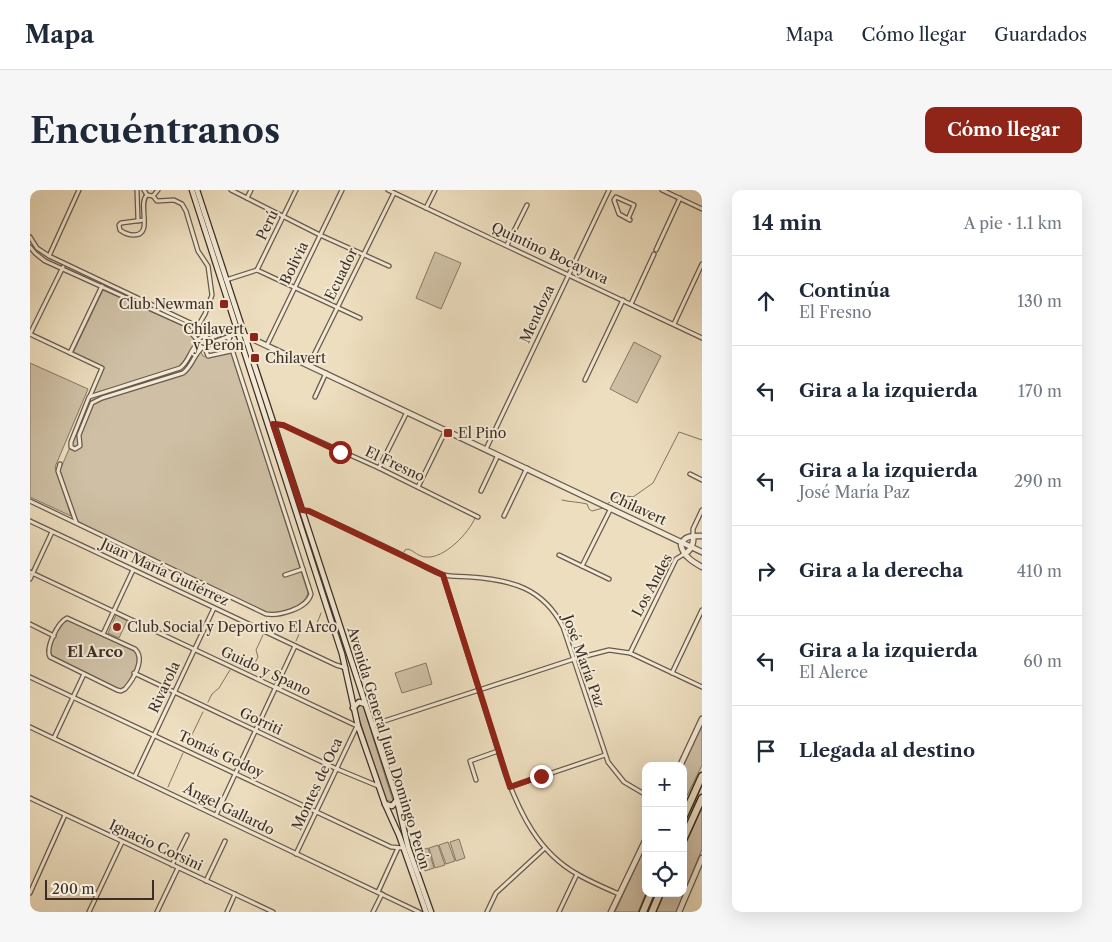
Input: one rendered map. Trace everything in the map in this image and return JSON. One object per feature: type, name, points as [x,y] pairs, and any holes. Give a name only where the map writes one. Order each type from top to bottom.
[{"type":"highway","points":[[687,809],[702,776]]},
{"type":"highway","points":[[687,831],[702,798]]},
{"type":"highway","points":[[643,912],[649,897]]},
{"type":"highway","points":[[652,912],[658,897]]},
{"type":"main road","name":"Avenida General Juan Domingo Perón","points":[[192,190],[302,510],[397,800],[408,847],[431,912]]},
{"type":"main road","name":"Avenida General Juan Domingo Perón","points":[[197,190],[346,668],[358,726],[400,848],[426,912]]},
{"type":"main road","name":"Chilavert","points":[[241,334],[702,552]]},
{"type":"main road","name":"Los Andes","points":[[684,554],[682,542],[688,537],[693,536]]},
{"type":"main road","points":[[702,536],[693,536],[691,546],[688,552],[684,554],[702,567]]},
{"type":"main road","points":[[353,708],[359,702],[365,704]]},
{"type":"main road","points":[[682,762],[702,719]]},
{"type":"main road","points":[[385,804],[392,806],[397,800]]},
{"type":"main road","points":[[612,912],[642,848]]},
{"type":"main road","points":[[679,912],[702,858]]},
{"type":"street","points":[[49,256],[79,190]]},
{"type":"street","points":[[137,190],[138,221]]},
{"type":"street","points":[[144,190],[147,195],[153,196],[159,201],[174,200],[182,204],[198,250],[208,266],[212,295],[199,327],[192,332]]},
{"type":"street","points":[[153,196],[158,190]]},
{"type":"street","points":[[231,190],[320,235],[388,266]]},
{"type":"street","points":[[247,198],[251,190]]},
{"type":"street","name":"Perú","points":[[257,270],[296,190]]},
{"type":"street","name":"Bolivia","points":[[267,345],[342,190]]},
{"type":"street","name":"Quintino Bocayuva","points":[[388,190],[702,338]]},
{"type":"street","points":[[426,208],[435,190]]},
{"type":"street","name":"Mendoza","points":[[486,449],[609,190]]},
{"type":"street","points":[[662,190],[701,208],[702,201]]},
{"type":"street","name":"Ecuador","points":[[309,365],[394,193]]},
{"type":"street","points":[[144,220],[119,224],[120,230],[129,234],[139,235],[143,232],[145,226],[143,201],[147,195]]},
{"type":"street","points":[[606,196],[614,200],[619,214],[629,219],[634,205],[618,197],[614,200]]},
{"type":"street","points":[[656,250],[680,198]]},
{"type":"street","points":[[506,245],[526,205]]},
{"type":"street","points":[[30,237],[31,244],[39,257],[104,282],[199,327],[232,330],[241,334]]},
{"type":"street","points":[[31,244],[63,266],[102,287],[184,324],[209,356],[232,351]]},
{"type":"street","points":[[631,304],[654,254]]},
{"type":"street","points":[[674,324],[700,273],[702,264]]},
{"type":"street","points":[[63,266],[30,334],[102,368],[71,442],[71,447],[74,449],[81,444],[78,439],[79,435],[92,403],[183,373],[187,371],[198,351],[209,344],[241,334]]},
{"type":"street","points":[[226,280],[257,270],[360,318]]},
{"type":"street","points":[[70,353],[104,282]]},
{"type":"street","points":[[585,380],[623,300]]},
{"type":"street","points":[[199,327],[209,344]]},
{"type":"street","points":[[90,397],[180,368],[201,337],[207,338],[232,330]]},
{"type":"street","points":[[30,501],[266,614],[284,614],[309,599],[311,594],[228,337]]},
{"type":"street","points":[[316,397],[326,373]]},
{"type":"street","points":[[379,468],[407,412]]},
{"type":"street","name":"El Fresno","points":[[273,424],[283,425],[379,468],[478,517]]},
{"type":"street","points":[[418,487],[446,430]]},
{"type":"street","points":[[481,491],[499,455]]},
{"type":"street","points":[[60,464],[58,471],[76,523]]},
{"type":"street","points":[[504,516],[527,468]]},
{"type":"street","points":[[690,474],[702,480]]},
{"type":"street","points":[[582,566],[607,506]]},
{"type":"street","name":"José María Paz","points":[[302,510],[309,511],[443,575],[497,579],[529,590],[544,601],[556,615],[574,658],[605,755],[612,768],[624,782],[642,793]]},
{"type":"street","points":[[693,536],[693,529],[702,510]]},
{"type":"street","name":"Juan María Gutiérrez","points":[[30,521],[295,646],[346,668]]},
{"type":"street","points":[[30,579],[31,573],[52,532]]},
{"type":"street","name":"Los Andes","points":[[630,653],[676,558],[684,554]]},
{"type":"street","points":[[559,555],[609,579]]},
{"type":"street","points":[[285,575],[303,569]]},
{"type":"street","points":[[103,634],[133,570]]},
{"type":"street","name":"Guido y Spano","points":[[31,573],[358,726]]},
{"type":"street","points":[[443,575],[510,787],[527,824],[545,848],[560,862],[577,874],[620,895]]},
{"type":"street","name":"Rivarola","points":[[135,776],[214,608]]},
{"type":"street","points":[[672,673],[702,610]]},
{"type":"street","points":[[67,618],[103,634],[139,652],[140,659],[134,674],[128,685],[121,691],[50,657],[48,653],[48,648],[60,623],[67,618]]},
{"type":"street","points":[[30,624],[54,636]]},
{"type":"street","points":[[216,814],[295,646]]},
{"type":"street","points":[[372,725],[574,658],[609,650],[630,653],[702,687]]},
{"type":"street","points":[[54,738],[84,674]]},
{"type":"street","name":"Gorriti","points":[[134,674],[379,786]]},
{"type":"street","name":"Tomás Godoy","points":[[30,677],[391,847],[400,848]]},
{"type":"street","name":"Montes de Oca","points":[[296,854],[358,726]]},
{"type":"street","name":"Ángel Gallardo","points":[[30,727],[216,814],[418,912]]},
{"type":"street","points":[[476,780],[470,761],[498,751]]},
{"type":"street","points":[[510,787],[605,755]]},
{"type":"street","name":"Ignacio Corsini","points":[[30,798],[273,912]]},
{"type":"street","points":[[30,893],[65,816]]},
{"type":"street","points":[[172,865],[187,835]]},
{"type":"street","points":[[206,881],[225,841]]},
{"type":"street","points":[[89,912],[122,842]]},
{"type":"street","points":[[373,912],[400,848]]},
{"type":"street","points":[[486,912],[496,893],[545,848]]},
{"type":"street","points":[[158,912],[178,868]]},
{"type":"street","points":[[559,912],[577,874]]},
{"type":"street","points":[[227,912],[235,894]]},
{"type":"shaded area","points":[[435,252],[461,263],[441,309],[416,298]]},
{"type":"shaded area","points":[[103,290],[183,326],[190,332],[203,356],[210,357],[228,352],[232,354],[308,593],[301,603],[283,611],[264,612],[77,521],[60,470],[104,368],[73,353]]},
{"type":"shaded area","points":[[634,342],[661,356],[637,403],[610,389]]},
{"type":"shaded area","points":[[30,363],[88,389],[55,467],[71,516],[30,497]]},
{"type":"shaded area","name":"Club Social y Deportivo El Arco","points":[[116,615],[127,621],[119,638],[108,633]]},
{"type":"shaded area","points":[[68,620],[136,652],[136,665],[124,688],[119,689],[51,655],[51,646],[55,636],[61,626]]},
{"type":"shaded area","points":[[426,663],[432,684],[402,693],[395,673]]},
{"type":"shaded area","points":[[361,705],[363,706],[392,802],[386,800],[356,709]]},
{"type":"shaded area","points":[[702,724],[702,765],[687,796],[687,762],[685,762]]},
{"type":"shaded area","points":[[702,807],[702,849],[687,885],[687,852],[687,841]]},
{"type":"shaded area","points":[[459,839],[465,858],[456,861],[450,842]]},
{"type":"shaded area","points":[[448,842],[455,861],[446,864],[439,845]]},
{"type":"shaded area","points":[[438,845],[445,865],[435,868],[429,848]]},
{"type":"shaded area","points":[[428,848],[434,868],[425,871],[418,851]]},
{"type":"shaded area","points":[[642,854],[642,897],[644,897],[638,912],[615,912]]},
{"type":"shaded area","points":[[662,897],[682,897],[676,912],[656,912]]},
{"type":"waterway","points":[[606,505],[619,495],[633,497],[653,483],[679,432],[702,440]]},
{"type":"waterway","points":[[562,500],[587,504],[592,511],[603,508]]},
{"type":"waterway","points":[[404,552],[408,549],[426,557],[440,554],[462,537],[475,518]]},
{"type":"waterway","points":[[296,641],[300,632],[308,631],[314,627],[321,613]]},
{"type":"waterway","points":[[251,671],[258,657],[256,650],[263,635]]},
{"type":"waterway","points":[[208,702],[230,670]]},
{"type":"waterway","points":[[187,745],[203,712]]},
{"type":"waterway","points":[[168,787],[183,753]]},
{"type":"place","name":"Club Newman","points":[[224,304]]},
{"type":"place","name":"Chilavert y Perón","points":[[254,337]]},
{"type":"place","name":"Chilavert","points":[[255,358]]},
{"type":"place","name":"El Pino","points":[[448,433]]},
{"type":"place","name":"Club Social y Deportivo El Arco","points":[[117,627]]},
{"type":"district","name":"El Arco","points":[[95,652]]},
{"type":"route","points":[[340,452],[283,425],[273,424],[302,510],[309,511],[443,575],[510,787],[541,776]]}]
